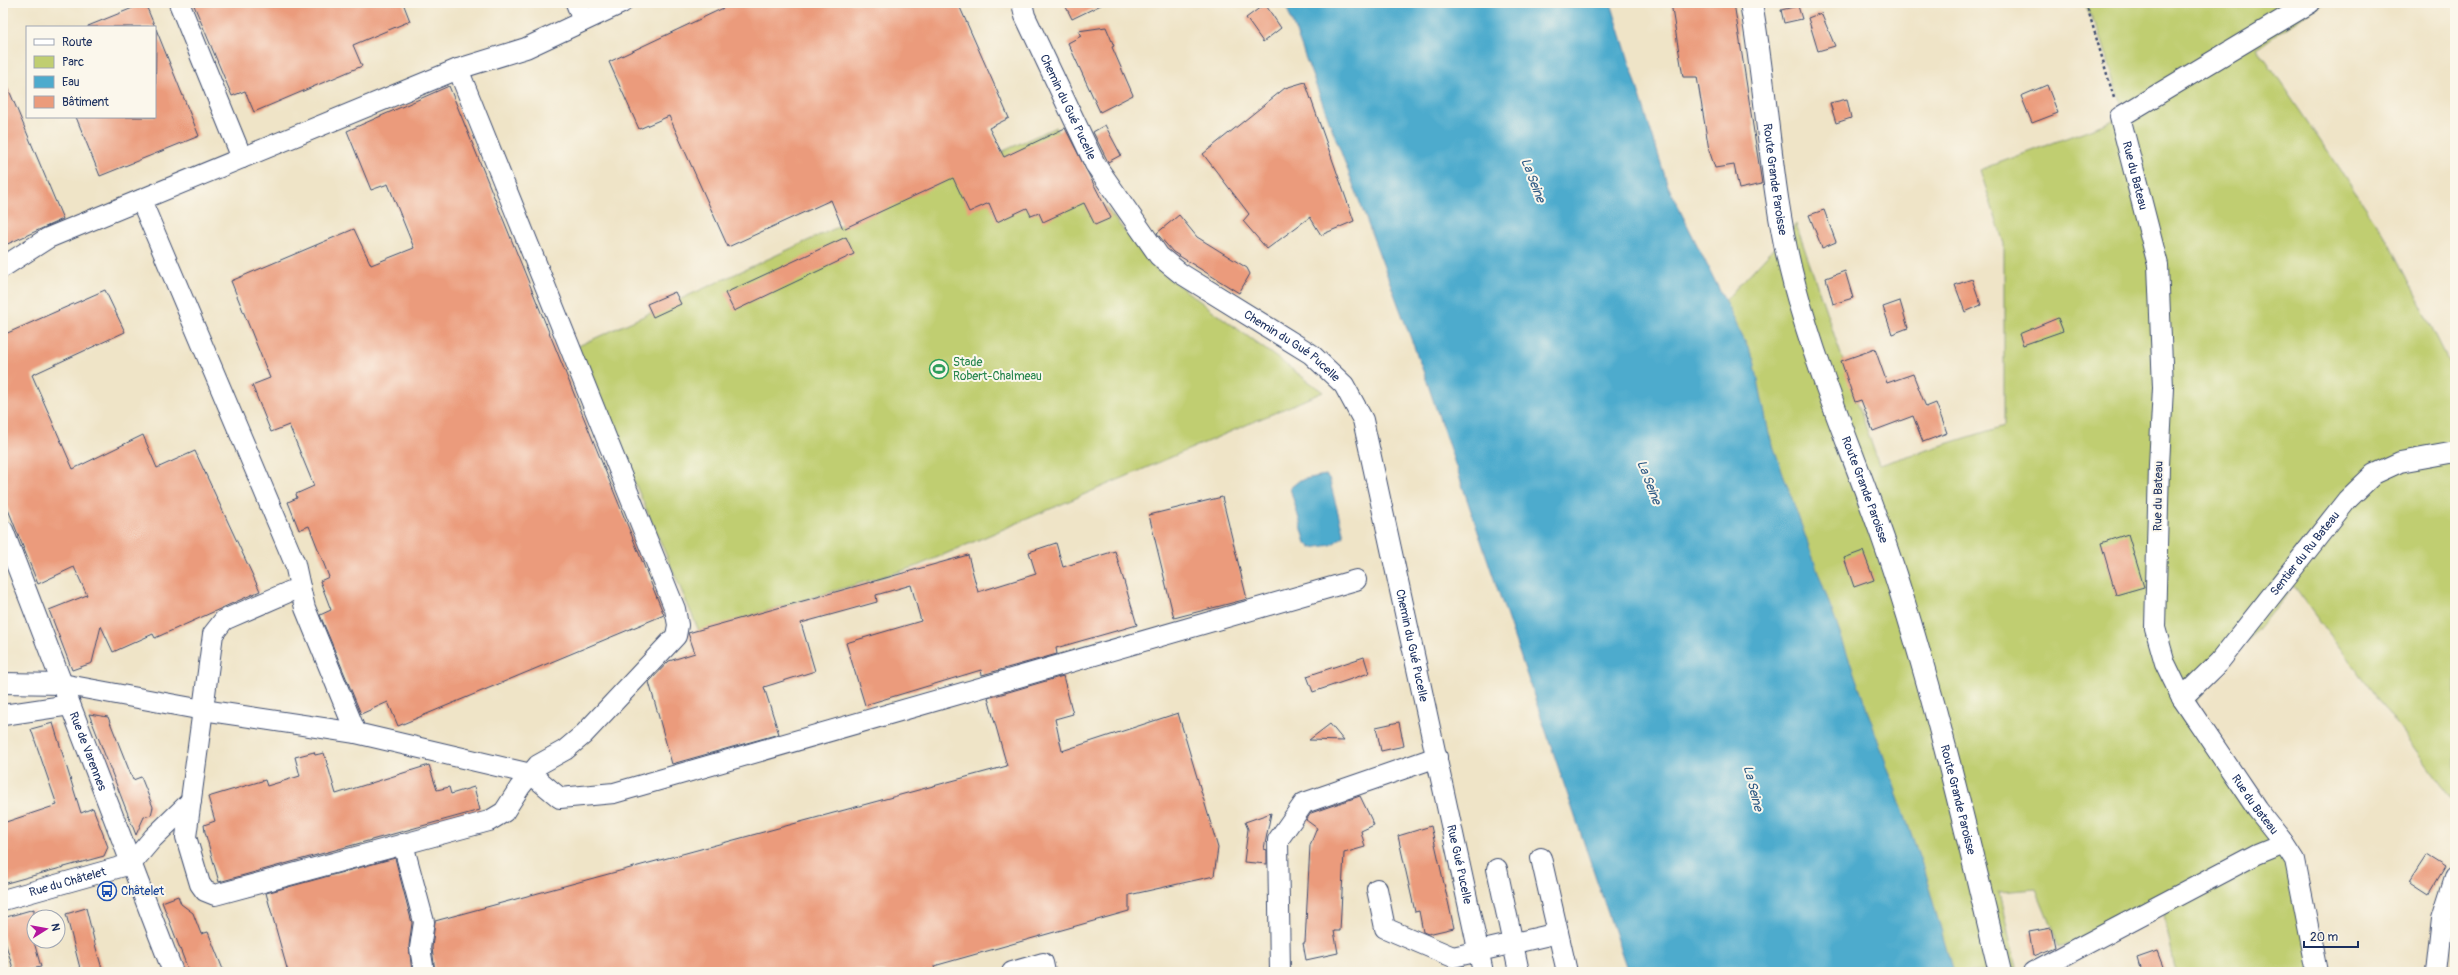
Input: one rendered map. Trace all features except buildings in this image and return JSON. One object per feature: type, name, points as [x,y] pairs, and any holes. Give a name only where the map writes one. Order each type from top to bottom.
[{"type":"main road","name":"Route Grande Paroisse","points":[[1751,3],[1760,50],[1779,210],[1794,284],[1818,367],[1888,552],[1933,696],[2000,972]]},
{"type":"street","points":[[179,3],[242,158]]},
{"type":"street","points":[[576,3],[583,21]]},
{"type":"street","points":[[3,267],[48,238],[458,69],[526,48],[622,3]]},
{"type":"street","name":"Chemin du Gué Pucelle","points":[[1022,3],[1026,16],[1095,164],[1159,256],[1180,273],[1311,354],[1344,385],[1363,420],[1437,757]]},
{"type":"street","points":[[2120,117],[2310,3]]},
{"type":"street","points":[[300,587],[224,620],[213,634],[186,837],[200,884],[205,890],[215,895],[489,821],[504,812],[538,765],[565,750],[584,734],[676,636],[678,625],[675,610],[458,69]]},
{"type":"street","name":"Rue du Bateau","points":[[2120,117],[2158,265],[2163,388],[2159,464],[2155,628],[2165,663],[2182,698],[2253,802],[2284,842],[2294,860],[2317,972]]},
{"type":"street","points":[[142,200],[295,564],[305,608],[356,732]]},
{"type":"street","name":"Sentier du Ru Bateau","points":[[2182,698],[2219,662],[2347,500],[2374,474],[2400,462],[2455,452]]},
{"type":"street","name":"Rue de Varennes","points":[[3,530],[173,972]]},
{"type":"street","points":[[3,683],[62,684],[203,710],[356,732],[531,774],[560,798],[614,793],[1356,580]]},
{"type":"street","points":[[3,715],[70,705]]},
{"type":"street","points":[[1280,972],[1278,840],[1304,803],[1437,757]]},
{"type":"street","name":"Rue Gué Pucelle","points":[[1437,757],[1483,972]]},
{"type":"street","points":[[132,864],[153,838],[191,801]]},
{"type":"street","name":"Rue du Bateau","points":[[2033,972],[2257,854],[2284,842]]},
{"type":"street","points":[[403,844],[424,922],[420,948],[424,972]]},
{"type":"street","points":[[1541,858],[1567,972]]},
{"type":"street","name":"Rue du Châtelet","points":[[3,900],[132,864]]},
{"type":"street","points":[[1497,869],[1519,972]]},
{"type":"street","points":[[2436,972],[2442,918],[2455,877]]},
{"type":"street","points":[[1377,889],[1385,928],[1448,957],[1479,952],[1558,933]]},
{"type":"street","points":[[1012,972],[1043,964],[1045,972]]},
{"type":"path","points":[[2086,3],[2120,117]]},
{"type":"green space","points":[[2084,3],[2323,3],[2257,48],[2390,243],[2455,374],[2455,803],[2294,586],[2192,706],[2287,841],[2312,972],[2176,972],[2163,910],[2060,948],[2036,889],[1999,892],[2017,972],[1946,972],[1717,309],[1796,224],[1879,465],[2004,426],[2004,244],[1980,170],[2125,116],[2099,31]]},
{"type":"green space","name":"Stade Robert-Chalmeau","points":[[1056,127],[1083,178],[1151,265],[1323,392],[915,567],[699,631],[576,347]]},
{"type":"water","name":"La Seine","points":[[1285,3],[1611,3],[1668,186],[1754,360],[1769,434],[1923,867],[1953,972],[1628,972],[1425,376]]},
{"type":"water","points":[[1325,475],[1329,478],[1344,536],[1331,545],[1311,548],[1306,543],[1290,488],[1300,480]]},
{"type":"place","name":"Stade Robert-Chalmeau","points":[[939,369]]},
{"type":"place","name":"Châtelet","points":[[107,891]]}]
